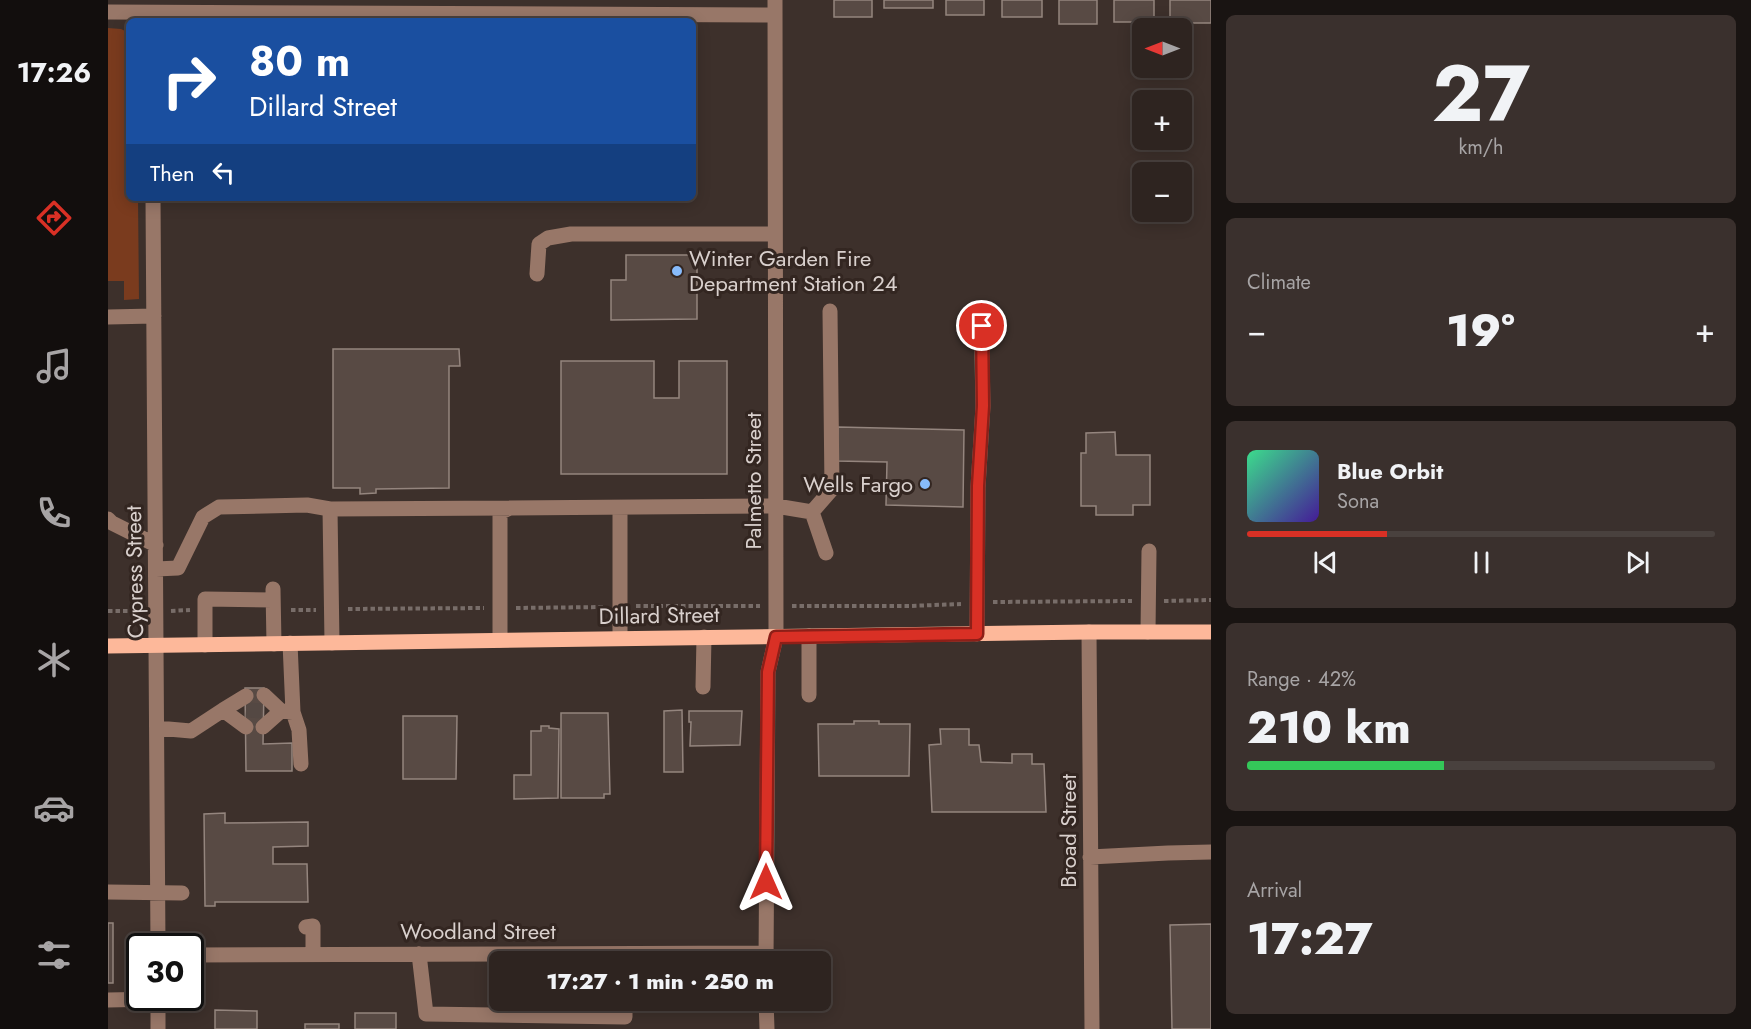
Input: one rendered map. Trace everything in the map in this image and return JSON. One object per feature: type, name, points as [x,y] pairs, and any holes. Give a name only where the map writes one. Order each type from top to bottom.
[{"type":"main road","name":"Dillard Street","points":[[108,646],[1211,632]]},
{"type":"street","points":[[108,12],[775,8]]},
{"type":"street","name":"Palmetto Street","points":[[766,951],[768,672],[776,637],[775,8]]},
{"type":"street","name":"Cypress Street","points":[[153,201],[158,933]]},
{"type":"street","points":[[537,274],[539,244],[548,238],[571,234],[775,234]]},
{"type":"street","points":[[977,634],[978,486],[983,406],[981,308]]},
{"type":"street","points":[[812,512],[832,489],[830,311]]},
{"type":"street","points":[[108,317],[154,316]]},
{"type":"street","points":[[156,569],[178,568],[203,517],[219,507],[307,505],[330,509],[776,506],[812,512]]},
{"type":"street","points":[[500,640],[500,516],[503,511],[510,508]]},
{"type":"street","points":[[620,508],[620,638]]},
{"type":"street","points":[[330,509],[332,643]]},
{"type":"street","points":[[812,512],[826,553]]},
{"type":"street","points":[[108,519],[156,545]]},
{"type":"street","points":[[1148,632],[1149,551]]},
{"type":"street","points":[[205,645],[204,600],[273,600],[274,644]]},
{"type":"street","name":"Broad Street","points":[[1089,632],[1092,1029]]},
{"type":"street","points":[[809,636],[809,695]]},
{"type":"street","points":[[703,687],[704,637]]},
{"type":"street","points":[[287,712],[290,644]]},
{"type":"street","points":[[157,728],[191,731],[223,710],[246,703]]},
{"type":"street","points":[[264,703],[287,712],[299,730],[301,764]]},
{"type":"street","points":[[223,710],[246,727]]},
{"type":"street","points":[[263,727],[287,712]]},
{"type":"street","points":[[1090,857],[1211,852]]},
{"type":"street","points":[[108,892],[182,893]]},
{"type":"street","points":[[306,927],[313,926],[313,954]]},
{"type":"street","points":[[419,954],[426,1014],[625,1017],[625,1011]]},
{"type":"street","name":"Woodland Street","points":[[204,955],[489,955]]},
{"type":"street","points":[[108,1000],[126,999]]},
{"type":"street","points":[[158,1011],[158,1029]]},
{"type":"street","points":[[766,1011],[767,1029]]},
{"type":"path","points":[[273,600],[332,609],[909,606],[1004,601],[1211,600]]},
{"type":"path","points":[[108,611],[205,610]]},
{"type":"shaded area","points":[[108,28],[126,32],[126,201],[138,201],[139,299],[124,300],[124,281],[108,281]]},
{"type":"building","points":[[834,0],[872,0],[872,17],[834,17]]},
{"type":"building","points":[[884,0],[933,0],[933,8],[884,8]]},
{"type":"building","points":[[946,0],[984,0],[984,15],[946,15]]},
{"type":"building","points":[[1002,0],[1042,0],[1042,17],[1002,17]]},
{"type":"building","points":[[1059,0],[1097,0],[1097,24],[1059,24]]},
{"type":"building","points":[[1114,0],[1154,0],[1154,18],[1132,18],[1132,22],[1114,22]]},
{"type":"building","points":[[1170,0],[1211,0],[1211,23],[1192,23],[1192,18],[1170,18]]},
{"type":"building","points":[[626,255],[697,255],[697,319],[611,320],[611,280],[626,280]]},
{"type":"building","points":[[333,349],[459,349],[460,366],[449,366],[449,488],[376,489],[376,493],[360,494],[360,488],[333,488]]},
{"type":"building","points":[[561,361],[654,361],[654,398],[679,398],[679,361],[727,361],[727,474],[561,474]]},
{"type":"building","name":"Wells Fargo","points":[[838,427],[964,430],[963,507],[886,505],[887,462],[837,461]]},
{"type":"building","points":[[1115,432],[1116,455],[1150,455],[1150,505],[1133,505],[1133,515],[1096,515],[1096,506],[1081,506],[1081,453],[1086,453],[1086,433]]},
{"type":"building","points":[[245,688],[264,688],[263,744],[292,743],[292,771],[246,771]]},
{"type":"building","points":[[682,710],[683,772],[664,772],[664,711]]},
{"type":"building","points":[[689,711],[742,711],[740,745],[690,746]]},
{"type":"building","points":[[561,713],[608,713],[610,794],[604,794],[604,798],[561,798]]},
{"type":"building","points":[[403,716],[457,716],[456,779],[403,779]]},
{"type":"building","points":[[854,721],[910,724],[909,776],[819,776],[818,724],[854,724]]},
{"type":"building","points":[[541,726],[559,729],[558,798],[514,799],[514,775],[531,775],[531,731],[541,731]]},
{"type":"building","points":[[940,729],[969,729],[969,745],[979,745],[981,762],[1012,763],[1012,754],[1032,754],[1032,764],[1044,764],[1046,812],[932,812],[929,745],[941,744]]},
{"type":"building","points":[[225,813],[225,823],[308,822],[308,846],[273,847],[273,864],[307,864],[308,902],[215,902],[215,906],[205,906],[204,814]]},
{"type":"building","points":[[108,923],[113,923],[113,983],[108,983]]},
{"type":"building","points":[[1211,924],[1211,1029],[1172,1029],[1170,925]]},
{"type":"building","points":[[215,1010],[257,1011],[257,1029],[215,1029]]},
{"type":"building","points":[[355,1013],[396,1013],[396,1029],[355,1029]]},
{"type":"building","points":[[305,1024],[339,1024],[339,1029],[305,1029]]},
{"type":"tunnel","points":[[246,710],[264,711]]},
{"type":"place","name":"Winter Garden Fire Department Station 24","points":[[677,271]]},
{"type":"place","name":"Wells Fargo","points":[[925,484]]},
{"type":"route","points":[[766,882],[768,672],[776,637],[977,634],[978,486],[983,406],[982,326]]}]
